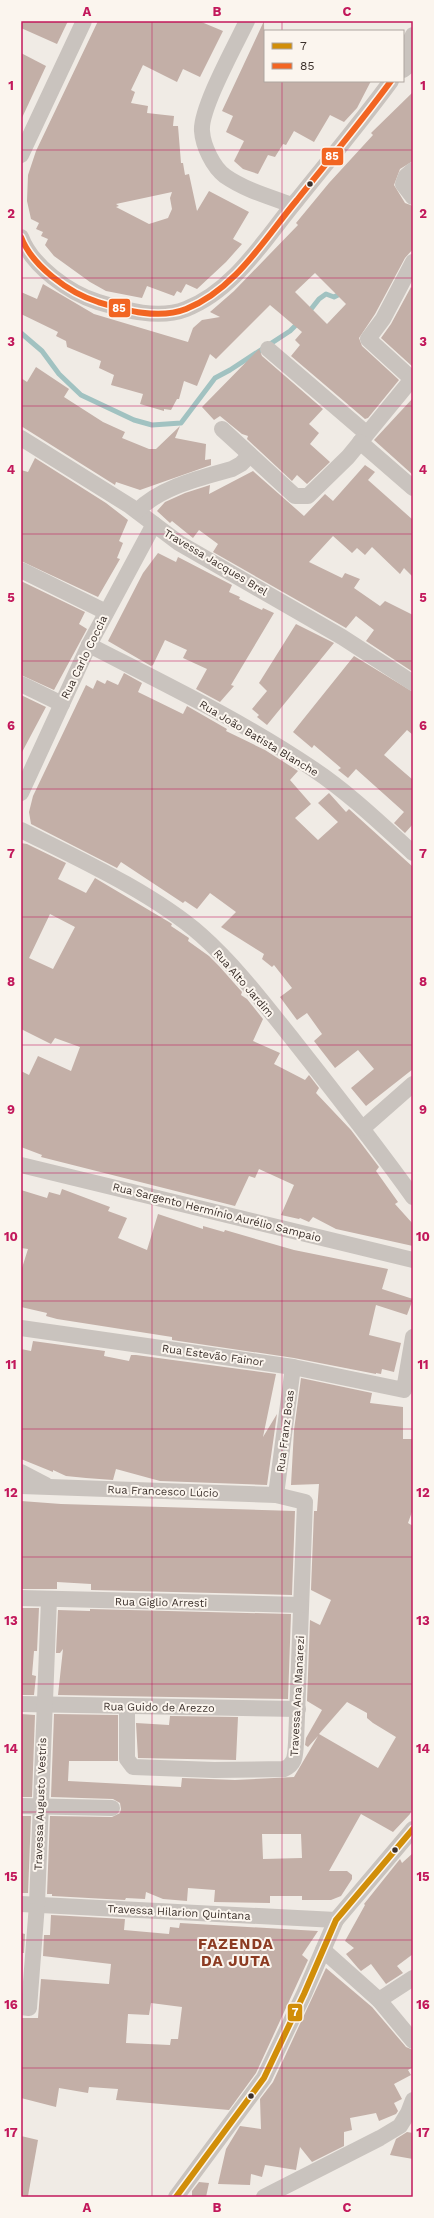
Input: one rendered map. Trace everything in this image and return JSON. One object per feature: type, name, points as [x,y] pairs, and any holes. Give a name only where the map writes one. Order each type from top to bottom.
[{"type":"street","points":[[21,155],[84,21]]},
{"type":"street","points":[[247,21],[204,111],[202,131],[211,161],[224,176],[254,191],[292,205]]},
{"type":"street","points":[[404,54],[413,35]]},
{"type":"street","points":[[404,69],[413,62]]},
{"type":"street","points":[[21,237],[38,262],[60,282],[88,298],[122,309],[152,314],[186,309],[216,292],[245,265],[292,205],[368,113],[390,82]]},
{"type":"street","points":[[413,170],[406,176],[403,184],[413,197]]},
{"type":"street","points":[[222,429],[296,496],[302,498],[308,496],[363,438],[412,380],[368,339],[384,319],[413,262]]},
{"type":"street","points":[[268,349],[363,438],[413,488]]},
{"type":"street","name":"Travessa Jacques Brel","points":[[21,438],[137,511],[179,543],[342,637],[413,683]]},
{"type":"street","points":[[137,511],[148,499],[164,492],[232,469],[241,464],[250,455]]},
{"type":"street","name":"Rua Carlo Coccia","points":[[21,794],[106,612],[154,524]]},
{"type":"street","points":[[21,570],[106,612]]},
{"type":"street","name":"Rua João Batista Blanche","points":[[90,645],[216,711],[313,769],[350,796],[413,853]]},
{"type":"street","points":[[21,684],[62,704]]},
{"type":"street","name":"Rua Alto Jardim","points":[[21,830],[150,899],[200,934],[226,959],[256,993],[363,1128],[413,1197]]},
{"type":"street","points":[[363,1128],[413,1084]]},
{"type":"street","name":"Rua Sargento Hermínio Aurélio Sampaio","points":[[21,1165],[413,1260]]},
{"type":"street","name":"Rua Estevão Fainor","points":[[21,1328],[293,1367],[404,1390],[413,1336]]},
{"type":"street","name":"Rua Franz Boas","points":[[276,1495],[293,1367]]},
{"type":"street","points":[[21,1472],[49,1487]]},
{"type":"street","name":"Rua Francesco Lúcio","points":[[21,1486],[276,1495],[303,1501]]},
{"type":"street","name":"Travessa Ana Manarezi","points":[[127,1707],[127,1759],[134,1767],[214,1770],[284,1769],[290,1767],[294,1761],[298,1709],[306,1506],[303,1501]]},
{"type":"street","name":"Rua Giglio Arresti","points":[[21,1598],[301,1605]]},
{"type":"street","name":"Travessa Augusto Vestris","points":[[25,2007],[29,1904],[39,1807],[49,1599]]},
{"type":"street","name":"Rua Guido de Arezzo","points":[[21,1704],[298,1709]]},
{"type":"street","points":[[21,1806],[112,1808]]},
{"type":"street","points":[[176,2197],[264,2078],[336,1920],[413,1828]]},
{"type":"street","name":"Travessa Hilarion Quintana","points":[[29,1904],[336,1920]]},
{"type":"street","points":[[323,1950],[379,2000],[413,2041]]},
{"type":"street","points":[[379,2000],[413,1978]]},
{"type":"street","points":[[264,2197],[380,2138],[400,2126],[411,2109]]},
{"type":"building","points":[[21,21],[68,21],[57,44],[21,28]]},
{"type":"building","points":[[98,21],[199,21],[223,31],[200,77],[183,69],[177,82],[143,65],[131,90],[135,92],[131,103],[148,106],[147,113],[174,116],[173,126],[178,126],[181,163],[183,163],[185,175],[189,174],[197,211],[209,191],[249,212],[233,239],[242,244],[226,262],[197,289],[186,284],[181,293],[177,291],[174,296],[147,286],[142,298],[106,291],[90,282],[54,256],[45,245],[48,239],[41,236],[43,232],[36,229],[39,223],[31,219],[27,201],[28,175],[36,151]],"holes":[[[172,192],[170,198],[172,209],[168,218],[149,224],[116,207],[119,206],[116,204]]]},
{"type":"building","points":[[264,21],[264,82],[370,82],[357,108],[344,122],[330,115],[314,142],[294,131],[286,145],[283,144],[275,157],[268,155],[258,174],[243,169],[234,161],[244,141],[226,132],[233,116],[222,111]]},
{"type":"building","points":[[21,53],[46,66],[21,120]]},
{"type":"building","points":[[413,92],[413,161],[400,169],[394,185],[405,203],[413,206],[413,249],[405,258],[375,314],[359,338],[362,346],[399,380],[368,418],[365,419],[291,356],[300,345],[295,340],[302,332],[270,305],[216,359],[210,354],[197,386],[184,381],[179,399],[177,399],[171,410],[164,409],[164,411],[140,404],[143,394],[111,385],[114,375],[99,368],[101,361],[67,347],[66,341],[56,336],[58,332],[21,314],[21,292],[37,299],[43,284],[94,314],[188,342],[193,328],[202,320],[220,317],[210,312],[234,291],[298,225],[296,223],[329,183],[373,135],[371,133]],"holes":[[[315,273],[346,304],[327,324],[295,292]]]},
{"type":"building","points":[[411,287],[413,289],[413,367],[381,338],[391,324]]},
{"type":"building","points":[[259,349],[262,356],[323,409],[309,424],[319,433],[310,444],[330,462],[307,484],[297,475],[292,481],[247,439],[248,436],[242,434],[220,416],[214,420],[202,407]]},
{"type":"building","points":[[36,367],[69,389],[64,397],[103,422],[125,432],[122,438],[149,449],[156,449],[180,426],[175,438],[206,444],[205,460],[211,459],[211,465],[140,490],[116,482],[115,485],[21,426],[21,378],[27,382]]},
{"type":"building","points":[[413,398],[413,475],[374,440]]},
{"type":"building","points":[[35,458],[106,503],[128,520],[119,541],[123,543],[117,558],[120,559],[98,597],[21,561],[21,470],[28,472]]},
{"type":"building","points":[[365,465],[375,472],[368,480],[413,520],[413,577],[404,568],[400,574],[372,547],[365,555],[357,548],[352,553],[333,536],[309,562],[342,578],[345,573],[360,579],[354,588],[380,606],[385,601],[413,615],[413,672],[366,641],[374,630],[356,616],[346,628],[213,552],[218,544],[199,530],[193,538],[172,521],[170,523],[157,511],[165,502],[185,493],[210,485],[209,494],[253,471],[304,516],[325,494],[333,501]]},
{"type":"building","points":[[158,553],[176,562],[178,557],[232,585],[229,592],[240,597],[239,599],[262,610],[263,608],[274,613],[231,685],[234,686],[220,702],[196,689],[207,669],[183,658],[187,650],[165,640],[153,665],[151,666],[108,641],[143,573]]},
{"type":"building","points":[[21,581],[85,612],[79,624],[87,629],[54,690],[21,675]]},
{"type":"building","points":[[296,624],[334,643],[267,725],[257,717],[259,715],[252,709],[267,691],[259,683]]},
{"type":"building","points":[[354,656],[413,692],[413,735],[407,730],[384,755],[413,780],[413,824],[405,833],[394,823],[404,812],[356,769],[348,778],[338,770],[341,768],[314,745],[312,748],[293,732]]},
{"type":"building","points":[[124,673],[142,683],[138,692],[183,714],[187,706],[227,729],[226,731],[265,750],[298,771],[290,780],[311,804],[295,818],[318,840],[338,822],[318,803],[329,793],[346,812],[349,809],[413,867],[413,1069],[366,1106],[351,1088],[374,1069],[358,1050],[335,1068],[314,1041],[322,1034],[307,1013],[297,1020],[280,997],[292,988],[274,965],[272,967],[262,959],[264,954],[221,927],[236,912],[210,893],[197,909],[185,901],[183,903],[121,862],[117,868],[31,824],[29,812],[33,796],[86,685],[93,689],[97,680],[105,684],[107,680],[118,685]]},
{"type":"building","points":[[21,695],[46,707],[21,754]]},
{"type":"building","points":[[21,843],[27,844],[66,863],[58,879],[86,893],[95,878],[172,924],[171,926],[189,938],[188,941],[209,956],[219,966],[242,992],[241,995],[247,999],[263,1019],[253,1041],[280,1053],[274,1064],[305,1080],[309,1075],[319,1088],[316,1093],[351,1130],[379,1167],[376,1171],[398,1202],[395,1204],[413,1224],[413,1246],[336,1229],[313,1217],[309,1222],[300,1218],[281,1215],[294,1185],[259,1169],[255,1178],[249,1176],[235,1206],[41,1157],[42,1155],[21,1147],[21,1071],[29,1075],[38,1056],[71,1071],[80,1047],[55,1038],[51,1044],[21,1029]],"holes":[[[50,914],[75,927],[53,969],[29,958]]]},
{"type":"building","points":[[62,1189],[110,1207],[108,1211],[127,1218],[118,1238],[147,1250],[158,1214],[203,1229],[203,1226],[224,1232],[225,1230],[294,1250],[388,1269],[382,1289],[413,1299],[407,1315],[376,1305],[369,1335],[401,1343],[394,1372],[382,1369],[381,1374],[376,1374],[294,1358],[172,1340],[172,1337],[57,1319],[46,1316],[47,1313],[21,1307],[21,1271],[28,1249],[21,1248],[21,1190],[47,1198],[49,1192],[60,1195]]},
{"type":"building","points":[[33,1341],[105,1351],[104,1356],[129,1361],[131,1355],[136,1355],[276,1374],[263,1437],[277,1414],[267,1485],[160,1481],[116,1469],[113,1480],[66,1476],[21,1459],[21,1349],[31,1351]]},
{"type":"building","points":[[301,1378],[372,1393],[370,1403],[403,1407],[403,1439],[413,1439],[413,1509],[408,1523],[413,1526],[413,1807],[410,1814],[393,1832],[361,1814],[329,1871],[347,1871],[352,1875],[352,1879],[341,1896],[331,1900],[302,1900],[302,1896],[270,1896],[270,1903],[214,1902],[215,1890],[188,1888],[187,1901],[163,1899],[146,1892],[145,1899],[126,1898],[125,1900],[52,1896],[52,1894],[47,1894],[50,1816],[112,1817],[120,1813],[121,1809],[120,1803],[113,1799],[51,1797],[54,1714],[118,1715],[118,1761],[69,1761],[68,1781],[181,1787],[182,1778],[235,1780],[294,1777],[318,1736],[308,1747],[305,1745],[306,1738],[322,1710],[307,1701],[310,1620],[320,1625],[331,1600],[311,1590],[314,1511],[317,1511],[319,1484],[291,1485],[294,1430]],"holes":[[[347,1702],[367,1713],[367,1718],[373,1723],[396,1737],[378,1768],[319,1734]],[[262,1834],[301,1834],[302,1858],[263,1859]]]},
{"type":"building","points":[[21,1501],[61,1504],[295,1511],[292,1595],[91,1590],[91,1584],[57,1582],[57,1589],[21,1589]]},
{"type":"building","points":[[21,1608],[39,1608],[37,1651],[34,1651],[32,1675],[36,1676],[34,1695],[21,1695]]},
{"type":"building","points":[[90,1609],[291,1614],[288,1699],[58,1695],[63,1649],[60,1653],[56,1653],[58,1610],[90,1611]]},
{"type":"building","points":[[21,1714],[35,1715],[32,1797],[21,1797]]},
{"type":"building","points":[[170,1716],[238,1717],[236,1760],[138,1758],[136,1723],[169,1725]]},
{"type":"building","points":[[21,1816],[31,1816],[28,1893],[21,1893]]},
{"type":"building","points":[[413,1853],[413,1954],[397,1966],[403,1973],[386,1984],[371,1964],[361,1971],[358,1968],[346,1954],[354,1948],[345,1941],[365,1905],[364,1904],[400,1859],[402,1863]]},
{"type":"building","points":[[51,1915],[125,1919],[124,1930],[169,1934],[170,1927],[179,1928],[180,1923],[318,1931],[302,1955],[308,1960],[256,2073],[229,2110],[116,2100],[118,2089],[89,2087],[88,2093],[59,2088],[56,2107],[21,2098],[21,2018],[38,2018],[41,1979],[109,1984],[111,1964],[43,1956],[44,1935],[50,1935]],"holes":[[[151,2003],[182,2007],[178,2039],[171,2039],[170,2045],[126,2043],[128,2014],[149,2015]]]},
{"type":"building","points":[[21,1933],[25,1934],[24,1953],[21,1953]]},
{"type":"building","points":[[326,1968],[372,2007],[406,2047],[413,2050],[413,2067],[408,2070],[411,2075],[394,2084],[402,2099],[394,2103],[398,2111],[396,2114],[379,2121],[376,2113],[350,2118],[352,2130],[344,2132],[344,2146],[312,2162],[300,2147],[296,2170],[265,2165],[262,2177],[251,2174],[250,2185],[218,2184],[226,2149],[240,2126],[261,2129],[260,2099],[273,2082]]},
{"type":"building","points":[[407,2132],[413,2133],[413,2159],[390,2155],[396,2139]]},
{"type":"building","points":[[21,2136],[38,2140],[28,2196],[21,2195]]},
{"type":"building","points":[[199,2182],[209,2183],[206,2197],[192,2197],[192,2191]]},
{"type":"waterway","points":[[308,313],[319,299],[326,294],[334,297],[342,293]]},
{"type":"waterway","points":[[21,333],[42,351],[59,374],[81,395],[134,420],[152,425],[181,423],[215,378],[290,331],[300,321]]},
{"type":"transit line","name":"85","points":[[21,237],[26,248],[43,268],[64,285],[87,298],[119,308],[142,313],[164,314],[186,309],[204,300],[220,289],[248,262],[390,82]]},
{"type":"transit line","name":"7","points":[[176,2197],[264,2078],[304,1994],[336,1920],[413,1829]]},
{"type":"district","name":"FAZENDA DA JUTA","points":[[236,1952]]}]
